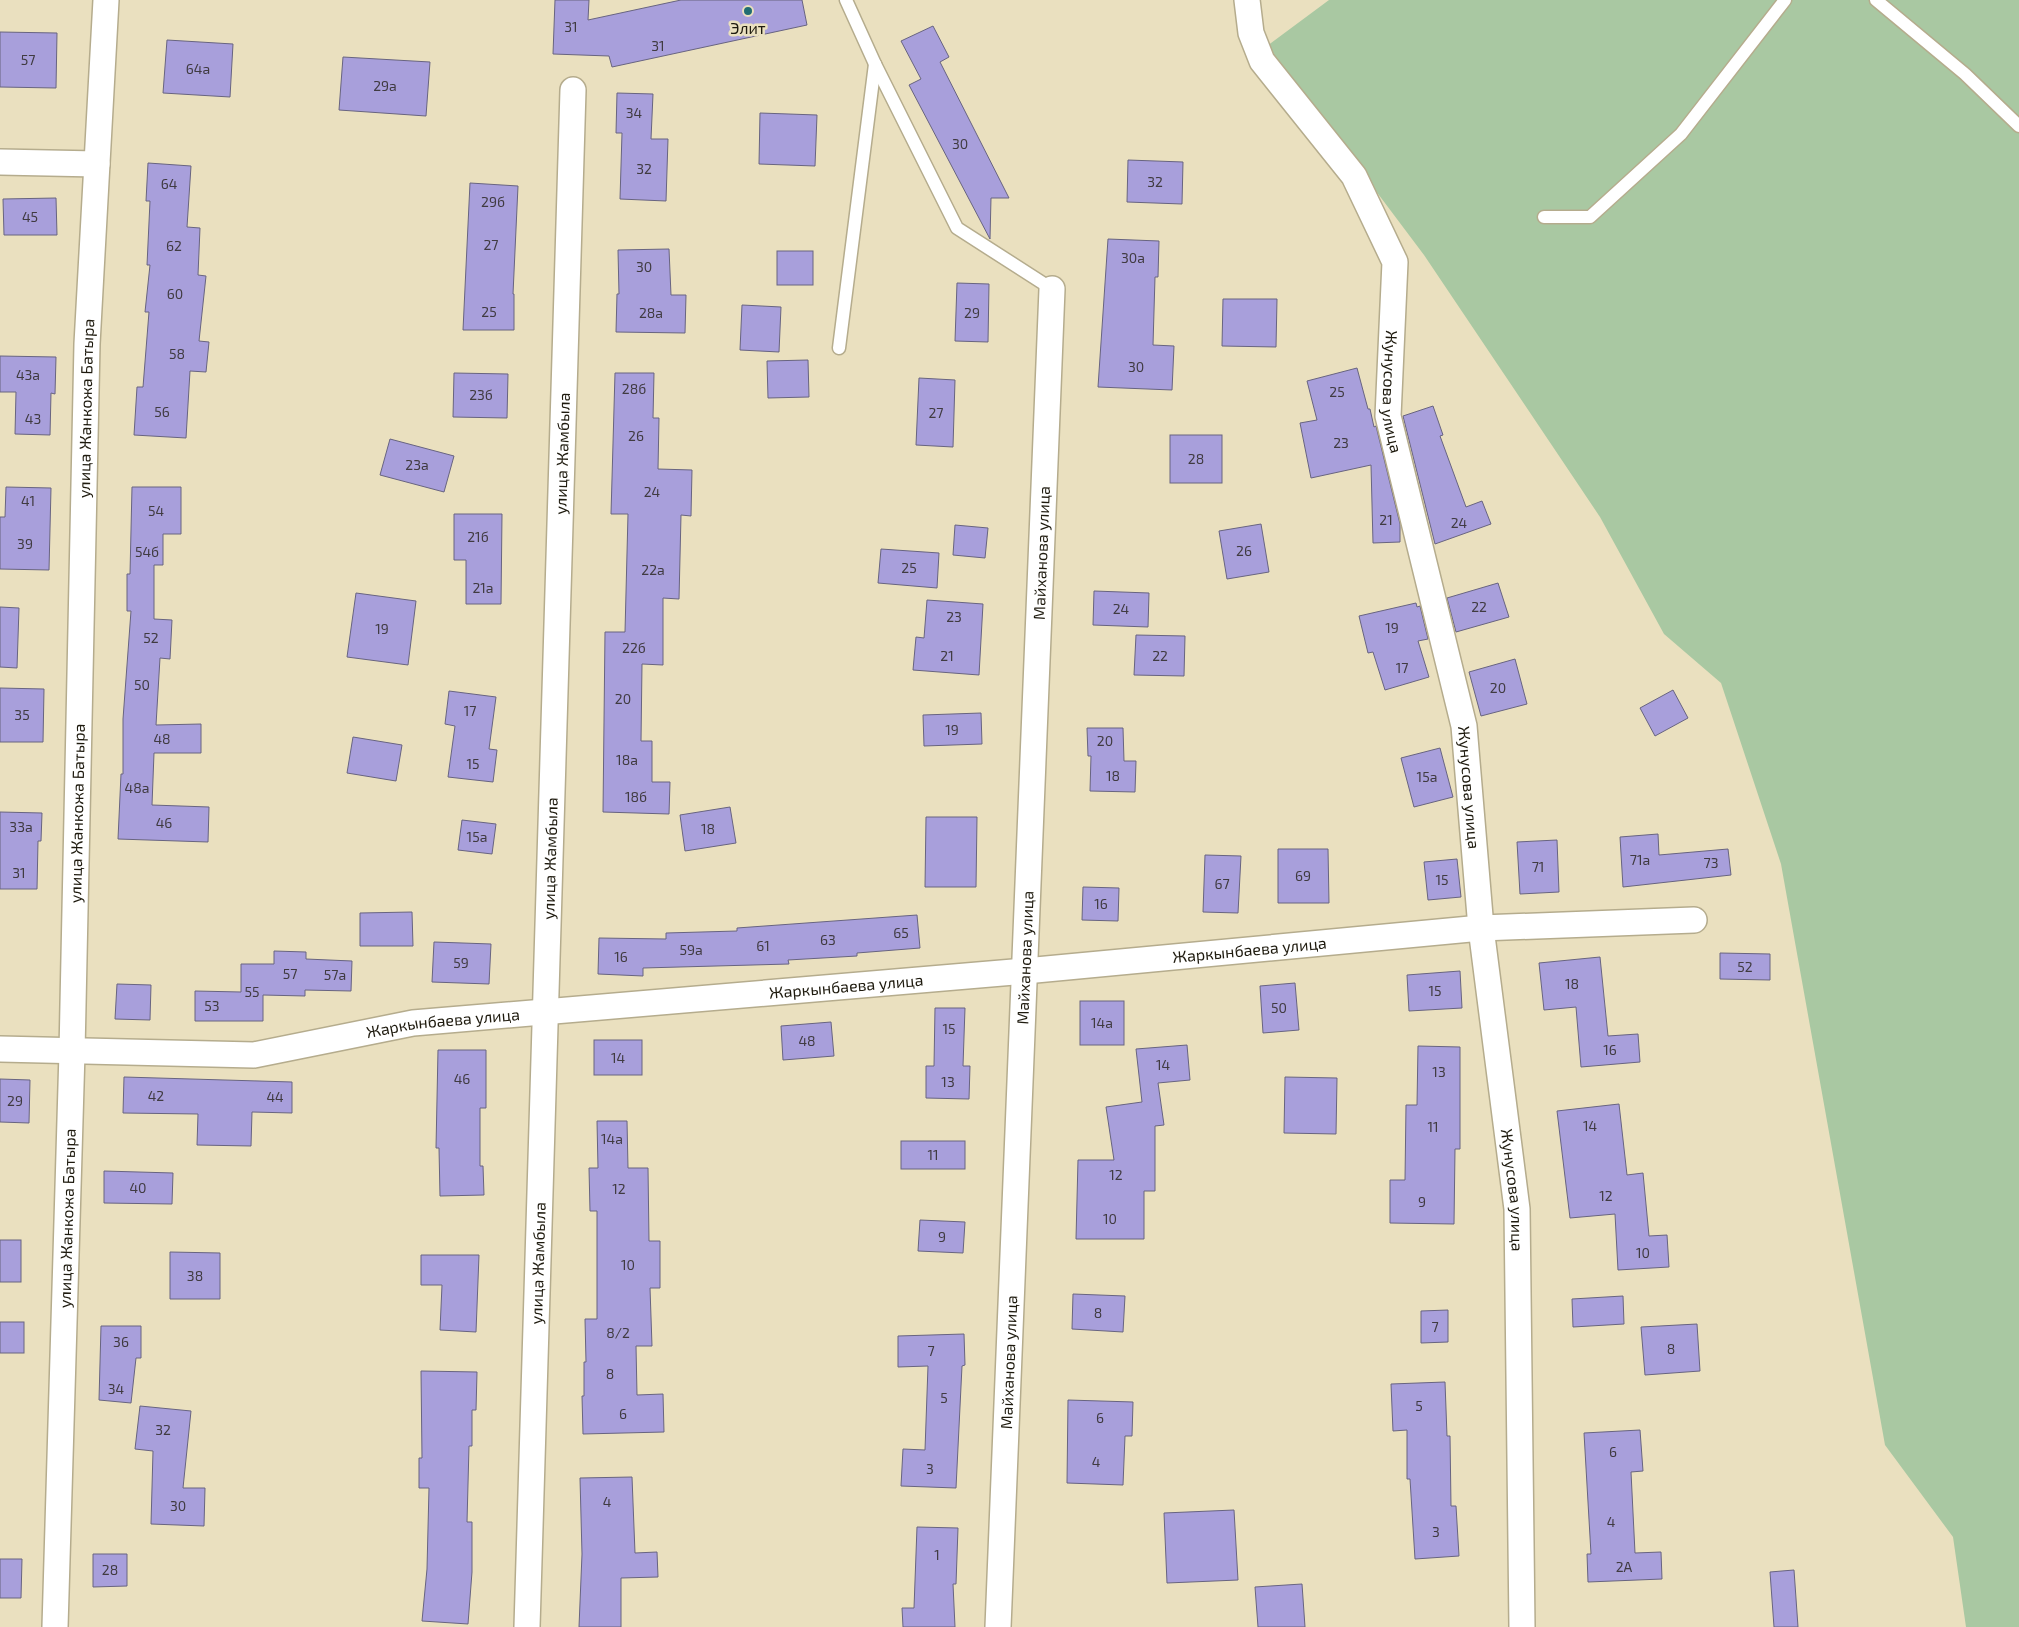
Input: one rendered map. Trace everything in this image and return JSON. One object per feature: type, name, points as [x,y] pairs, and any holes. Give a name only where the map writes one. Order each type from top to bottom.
[{"type":"street","name":"улица Жанкожа Батыра","points":[[56,1627],[72,1052],[87,344],[106,0]]},
{"type":"street","name":"Жунусова улица","points":[[1247,0],[1251,33],[1262,62],[1354,176],[1395,262],[1388,416],[1464,726],[1481,928],[1517,1209],[1522,1627]]},
{"type":"street","name":"улица Жамбыла","points":[[527,1627],[573,90]]},
{"type":"street","points":[[0,162],[97,164]]},
{"type":"street","name":"Майханова улица","points":[[998,1627],[1052,288]]},
{"type":"street","name":"Жаркынбаева улица","points":[[0,1049],[254,1055],[413,1023],[1025,971],[1481,928],[1694,920]]},
{"type":"lane","points":[[846,0],[875,64],[957,228],[1052,288]]},
{"type":"lane","points":[[1544,217],[1590,217],[1681,134],[1785,0]]},
{"type":"lane","points":[[1876,0],[1965,74],[2019,126]]},
{"type":"lane","points":[[839,348],[875,64]]},
{"type":"green space","points":[[1329,0],[2019,0],[2019,1627],[1966,1627],[1953,1537],[1885,1445],[1781,864],[1721,683],[1664,634],[1600,517],[1424,255],[1267,46]]},
{"type":"building","points":[[555,0],[589,0],[588,20],[681,0],[802,0],[807,25],[612,67],[609,56],[553,54]]},
{"type":"building","points":[[933,26],[949,57],[940,62],[1009,198],[991,198],[990,239],[909,85],[921,79],[901,41]]},
{"type":"building","points":[[0,32],[57,33],[56,88],[0,87]]},
{"type":"building","points":[[167,40],[233,44],[230,97],[163,93]]},
{"type":"building","points":[[343,57],[430,62],[426,116],[339,110]]},
{"type":"building","points":[[617,93],[653,94],[651,139],[668,139],[666,201],[620,199],[622,133],[616,133]]},
{"type":"building","points":[[760,113],[817,115],[815,166],[759,164]]},
{"type":"building","points":[[1128,160],[1183,162],[1182,204],[1127,202]]},
{"type":"building","points":[[148,163],[191,166],[187,227],[200,228],[198,275],[206,276],[199,341],[209,342],[206,372],[190,371],[186,438],[134,435],[137,387],[143,387],[149,312],[145,312],[150,265],[147,265],[150,201],[146,201]]},
{"type":"building","points":[[470,183],[518,186],[513,294],[514,330],[463,330]]},
{"type":"building","points":[[56,198],[57,235],[4,235],[3,199]]},
{"type":"building","points":[[1108,239],[1159,241],[1158,277],[1155,277],[1153,345],[1174,346],[1172,390],[1098,387]]},
{"type":"building","points":[[669,249],[671,295],[686,295],[685,333],[616,332],[617,294],[619,294],[618,250]]},
{"type":"building","points":[[777,251],[813,251],[813,285],[777,285]]},
{"type":"building","points":[[957,283],[989,284],[988,342],[955,341]]},
{"type":"building","points":[[1223,299],[1277,299],[1276,347],[1222,346]]},
{"type":"building","points":[[742,305],[781,307],[779,352],[740,350]]},
{"type":"building","points":[[0,356],[56,357],[55,394],[51,393],[50,435],[15,434],[16,392],[0,392]]},
{"type":"building","points":[[808,360],[809,397],[768,398],[767,361]]},
{"type":"building","points":[[1357,368],[1368,409],[1370,409],[1374,427],[1376,426],[1400,524],[1400,542],[1373,543],[1371,465],[1311,478],[1300,423],[1317,420],[1307,381]]},
{"type":"building","points":[[454,373],[508,374],[507,418],[453,417]]},
{"type":"building","points":[[615,373],[654,373],[653,418],[659,418],[658,469],[692,470],[691,516],[681,515],[679,599],[663,598],[663,665],[642,664],[641,741],[652,741],[652,782],[670,782],[669,814],[603,812],[605,632],[625,632],[628,514],[611,514]]},
{"type":"building","points":[[919,378],[955,380],[953,447],[916,445]]},
{"type":"building","points":[[1433,406],[1443,435],[1440,436],[1466,507],[1482,501],[1491,524],[1435,544],[1403,416]]},
{"type":"building","points":[[1170,435],[1222,435],[1222,483],[1170,483]]},
{"type":"building","points":[[390,439],[454,456],[444,492],[380,475]]},
{"type":"building","points":[[6,487],[51,488],[49,570],[0,569],[0,517],[5,517]]},
{"type":"building","points":[[132,487],[181,487],[181,534],[163,534],[163,565],[154,565],[154,619],[172,620],[170,659],[160,658],[156,725],[201,724],[201,753],[154,753],[152,805],[209,807],[208,842],[118,839],[121,774],[123,774],[123,719],[131,611],[127,611],[127,574],[130,574]]},
{"type":"building","points":[[454,514],[502,514],[501,604],[466,604],[466,560],[454,560]]},
{"type":"building","points":[[1261,524],[1269,572],[1227,579],[1219,531]]},
{"type":"building","points":[[955,525],[988,528],[985,558],[953,555]]},
{"type":"building","points":[[881,549],[939,553],[937,588],[878,583]]},
{"type":"building","points":[[1498,583],[1509,617],[1456,632],[1447,598]]},
{"type":"building","points":[[1094,591],[1149,593],[1148,627],[1093,625]]},
{"type":"building","points":[[356,593],[416,601],[408,665],[347,657]]},
{"type":"building","points":[[927,600],[983,604],[979,675],[913,670],[916,637],[924,638]]},
{"type":"building","points":[[1416,603],[1417,607],[1420,606],[1428,639],[1418,641],[1429,677],[1385,690],[1373,652],[1368,653],[1359,616]]},
{"type":"building","points":[[0,607],[19,608],[17,668],[0,667]]},
{"type":"building","points":[[1136,635],[1185,636],[1184,676],[1134,675]]},
{"type":"building","points":[[1515,659],[1527,704],[1481,716],[1469,672]]},
{"type":"building","points":[[0,688],[44,689],[43,742],[0,742]]},
{"type":"building","points":[[1673,690],[1688,718],[1655,736],[1640,708]]},
{"type":"building","points":[[449,691],[496,697],[489,749],[497,750],[493,782],[448,777],[455,726],[445,724]]},
{"type":"building","points":[[981,713],[982,744],[924,746],[923,715]]},
{"type":"building","points":[[1087,728],[1123,728],[1124,761],[1136,761],[1135,792],[1090,791],[1091,756],[1088,756]]},
{"type":"building","points":[[353,737],[402,745],[396,781],[347,773]]},
{"type":"building","points":[[1440,748],[1453,797],[1414,807],[1401,758]]},
{"type":"building","points":[[730,807],[736,843],[685,851],[680,815]]},
{"type":"building","points":[[0,812],[42,813],[41,841],[38,841],[37,889],[0,889]]},
{"type":"building","points":[[926,817],[977,817],[976,887],[925,887]]},
{"type":"building","points":[[462,820],[496,824],[492,854],[458,850]]},
{"type":"building","points":[[1658,834],[1659,855],[1728,849],[1731,875],[1623,887],[1620,837]]},
{"type":"building","points":[[1557,840],[1559,892],[1520,894],[1517,842]]},
{"type":"building","points":[[1278,849],[1328,849],[1329,903],[1278,903]]},
{"type":"building","points":[[1205,855],[1241,856],[1238,913],[1203,912]]},
{"type":"building","points":[[1457,859],[1461,897],[1428,900],[1424,862]]},
{"type":"building","points":[[1083,887],[1119,888],[1118,921],[1082,920]]},
{"type":"building","points":[[412,912],[413,946],[360,946],[360,913]]},
{"type":"building","points":[[917,915],[920,948],[857,953],[857,956],[788,960],[789,964],[643,968],[643,976],[598,974],[599,938],[666,939],[666,933],[737,931],[737,928]]},
{"type":"building","points":[[434,942],[491,944],[489,984],[432,982]]},
{"type":"building","points":[[274,951],[306,952],[306,959],[352,961],[351,991],[305,990],[305,996],[263,995],[263,1021],[195,1021],[195,991],[241,992],[241,964],[274,964]]},
{"type":"building","points":[[1720,953],[1770,954],[1770,980],[1720,979]]},
{"type":"building","points":[[1600,957],[1608,1036],[1638,1034],[1640,1062],[1581,1067],[1576,1007],[1544,1010],[1539,963]]},
{"type":"building","points":[[1460,971],[1462,1008],[1409,1011],[1407,975]]},
{"type":"building","points":[[1295,983],[1299,1030],[1263,1033],[1260,986]]},
{"type":"building","points":[[117,984],[151,985],[150,1020],[115,1019]]},
{"type":"building","points":[[1080,1001],[1124,1001],[1124,1045],[1080,1045]]},
{"type":"building","points":[[935,1008],[965,1008],[963,1066],[970,1066],[969,1099],[926,1098],[926,1066],[934,1066]]},
{"type":"building","points":[[831,1022],[834,1056],[783,1060],[781,1026]]},
{"type":"building","points":[[594,1040],[642,1040],[642,1075],[594,1075]]},
{"type":"building","points":[[1187,1045],[1190,1080],[1158,1083],[1164,1125],[1155,1126],[1155,1191],[1144,1191],[1144,1239],[1076,1239],[1078,1160],[1114,1160],[1106,1107],[1142,1102],[1136,1049]]},
{"type":"building","points":[[1418,1046],[1460,1047],[1460,1149],[1455,1149],[1454,1224],[1390,1223],[1390,1180],[1405,1180],[1406,1105],[1417,1105]]},
{"type":"building","points":[[438,1050],[486,1050],[486,1108],[480,1108],[480,1166],[483,1166],[484,1195],[440,1196],[439,1148],[436,1148]]},
{"type":"building","points":[[124,1077],[292,1082],[292,1113],[252,1112],[251,1146],[197,1145],[198,1114],[123,1113]]},
{"type":"building","points":[[1285,1077],[1337,1078],[1336,1134],[1284,1133]]},
{"type":"building","points":[[0,1079],[30,1080],[29,1123],[0,1122]]},
{"type":"building","points":[[1619,1104],[1627,1175],[1643,1173],[1649,1236],[1667,1235],[1669,1267],[1618,1270],[1615,1214],[1570,1218],[1557,1111]]},
{"type":"building","points":[[597,1121],[627,1121],[628,1168],[648,1168],[649,1241],[660,1241],[660,1288],[650,1288],[652,1346],[636,1346],[637,1395],[663,1394],[664,1432],[583,1434],[582,1396],[584,1396],[584,1362],[586,1362],[585,1319],[597,1319],[597,1211],[590,1211],[589,1168],[598,1168]]},
{"type":"building","points":[[901,1141],[965,1141],[965,1169],[901,1169]]},
{"type":"building","points":[[104,1171],[173,1173],[172,1204],[104,1203]]},
{"type":"building","points":[[920,1220],[965,1222],[963,1253],[918,1251]]},
{"type":"building","points":[[0,1240],[21,1240],[21,1282],[0,1282]]},
{"type":"building","points":[[170,1252],[220,1253],[220,1299],[170,1299]]},
{"type":"building","points":[[421,1255],[479,1255],[476,1332],[440,1330],[442,1285],[421,1285]]},
{"type":"building","points":[[1073,1294],[1125,1296],[1123,1332],[1072,1329]]},
{"type":"building","points":[[1623,1296],[1624,1324],[1573,1327],[1572,1299]]},
{"type":"building","points":[[1448,1310],[1448,1342],[1421,1343],[1421,1311]]},
{"type":"building","points":[[0,1322],[24,1322],[24,1353],[0,1353]]},
{"type":"building","points":[[1697,1324],[1700,1371],[1645,1375],[1641,1327]]},
{"type":"building","points":[[101,1326],[141,1326],[141,1358],[136,1358],[131,1403],[99,1400]]},
{"type":"building","points":[[964,1334],[965,1365],[962,1366],[956,1488],[901,1486],[903,1449],[925,1450],[928,1366],[898,1367],[898,1336]]},
{"type":"building","points":[[421,1371],[477,1372],[476,1410],[472,1410],[472,1446],[469,1446],[467,1522],[472,1522],[472,1572],[468,1624],[422,1621],[427,1569],[429,1488],[419,1488],[419,1458],[422,1458]]},
{"type":"building","points":[[1445,1382],[1447,1436],[1450,1436],[1451,1506],[1456,1506],[1459,1556],[1415,1559],[1410,1479],[1407,1479],[1407,1430],[1393,1431],[1391,1384]]},
{"type":"building","points":[[1068,1400],[1133,1402],[1132,1436],[1125,1436],[1123,1485],[1067,1483]]},
{"type":"building","points":[[140,1406],[191,1411],[183,1488],[205,1488],[204,1526],[151,1524],[153,1451],[135,1449]]},
{"type":"building","points":[[1640,1430],[1643,1471],[1631,1472],[1635,1553],[1661,1552],[1662,1579],[1588,1582],[1587,1554],[1591,1554],[1584,1433]]},
{"type":"building","points":[[632,1477],[635,1553],[657,1552],[658,1577],[621,1578],[621,1627],[579,1627],[582,1554],[580,1478]]},
{"type":"building","points":[[1234,1510],[1238,1580],[1167,1583],[1164,1513]]},
{"type":"building","points":[[917,1527],[958,1528],[956,1584],[953,1584],[955,1627],[903,1627],[902,1608],[914,1608]]},
{"type":"building","points":[[93,1554],[127,1554],[127,1586],[93,1587]]},
{"type":"building","points":[[0,1559],[22,1559],[21,1598],[0,1598]]},
{"type":"building","points":[[1794,1570],[1798,1627],[1774,1627],[1770,1572]]},
{"type":"building","points":[[1302,1584],[1305,1627],[1258,1627],[1255,1587]]},
{"type":"place","name":"Элит","points":[[748,11]]}]
